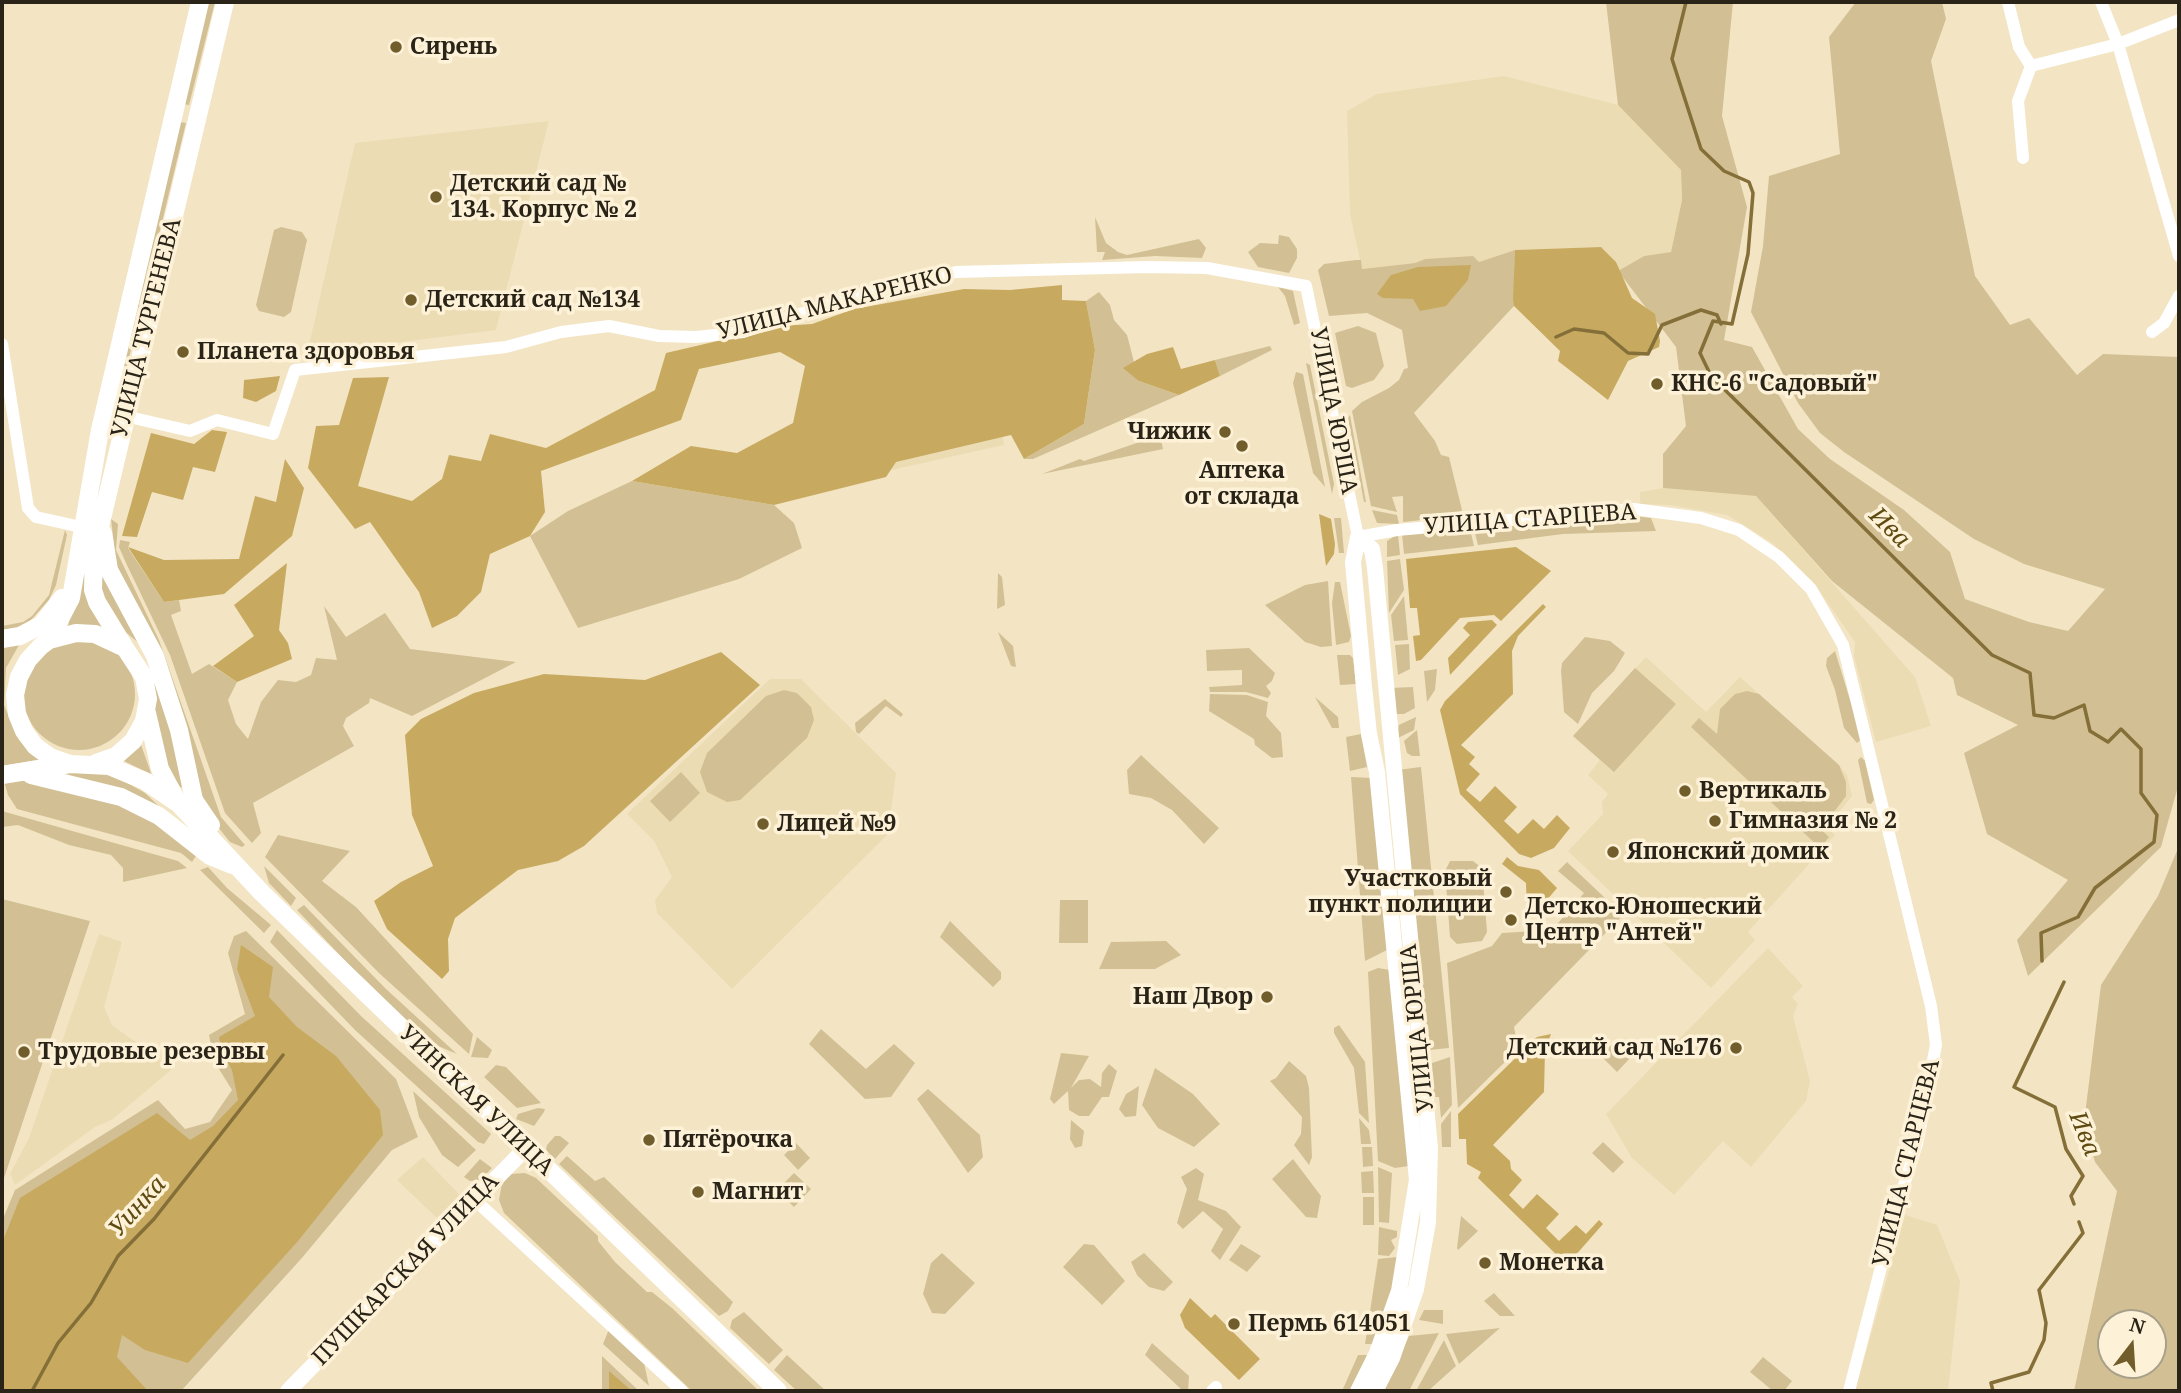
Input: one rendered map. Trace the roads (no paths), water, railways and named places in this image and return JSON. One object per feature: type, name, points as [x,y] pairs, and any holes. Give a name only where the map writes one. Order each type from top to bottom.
[{"type":"main road","name":"УЛИЦА ТУРГЕНЕВА","points":[[49,640],[71,598],[81,527],[105,411],[201,2]]},
{"type":"main road","name":"УЛИЦА ТУРГЕНЕВА","points":[[125,648],[102,614],[93,590],[94,552],[225,2]]},
{"type":"main road","points":[[175,108],[198,115]]},
{"type":"main road","points":[[105,411],[125,416]]},
{"type":"main road","points":[[101,522],[109,570],[155,656],[194,800],[227,843],[236,866]]},
{"type":"main road","points":[[2,640],[20,636],[41,625],[63,596],[75,566]]},
{"type":"main road","points":[[2,640],[49,640],[76,633],[95,634],[125,648],[144,677],[148,699],[144,722],[133,741],[116,756],[94,764]]},
{"type":"main road","points":[[49,640],[28,660],[19,677],[15,695],[17,714],[24,731],[35,746],[50,757],[70,764]]},
{"type":"main road","points":[[146,710],[160,769],[179,804]]},
{"type":"main road","points":[[5,774],[70,764],[94,764],[120,769],[179,804]]},
{"type":"main road","points":[[5,774],[34,775],[121,797],[159,816],[210,856],[236,866]]},
{"type":"main road","name":"УИНСКАЯ УЛИЦА","points":[[179,804],[236,866],[525,1149],[778,1391]]},
{"type":"street","points":[[2008,2],[2019,47],[2031,66]]},
{"type":"street","points":[[2101,2],[2118,44],[2179,256]]},
{"type":"street","points":[[2031,66],[2118,44],[2179,20]]},
{"type":"street","points":[[2023,158],[2018,102],[2031,66]]},
{"type":"street","name":"УЛИЦА МАКАРЕНКО","points":[[125,416],[190,431],[217,420],[273,435],[295,370],[506,347],[561,332],[609,326],[659,336],[696,337],[743,332],[873,291],[956,272],[1207,268],[1306,286]]},
{"type":"street","name":"УЛИЦА ЮРША","points":[[1306,286],[1358,537],[1353,562],[1364,687],[1385,851],[1417,1180],[1397,1297],[1377,1353],[1358,1391]]},
{"type":"street","points":[[2152,332],[2164,323],[2179,296]]},
{"type":"street","points":[[2,344],[28,508],[36,517],[81,527]]},
{"type":"street","name":"УЛИЦА СТАРЦЕВА","points":[[1358,537],[1397,530],[1605,510],[1666,512],[1701,518],[1739,530],[1779,557],[1811,589],[1843,645],[1931,1006],[1936,1045],[1917,1144],[1895,1213],[1849,1391]]},
{"type":"street","name":"УЛИЦА ЮРША","points":[[1358,537],[1371,549],[1376,568],[1430,1148],[1428,1222],[1416,1289],[1392,1358],[1375,1391]]},
{"type":"street","name":"ПУШКАРСКАЯ УЛИЦА","points":[[288,1391],[525,1149]]},
{"type":"street","points":[[475,1200],[682,1391]]},
{"type":"waterway","name":"Ива","points":[[1686,2],[1672,59],[1701,149],[1724,171],[1749,182],[1753,193],[1748,254],[1732,324],[1713,321],[1700,353],[1711,376],[1992,655],[2030,673],[2034,715],[2054,718],[2084,705],[2090,731],[2108,742],[2121,729],[2141,749],[2141,793],[2157,815],[2154,842],[2095,888],[2078,917],[2041,933],[2042,961]]},
{"type":"waterway","name":"Уинка","points":[[1556,337],[1574,329],[1604,333],[1628,353],[1648,354],[1662,325],[1701,310],[1717,315],[1721,324]]},
{"type":"waterway","name":"Ива","points":[[2064,982],[2014,1087],[2055,1107],[2066,1149],[2083,1176],[2071,1196],[2074,1204]]},
{"type":"waterway","name":"Уинка","points":[[32,1391],[58,1343],[91,1303],[118,1256],[154,1219],[283,1055]]},
{"type":"waterway","name":"Ива","points":[[1993,1391],[1991,1383],[2029,1372],[2044,1340],[2046,1323],[2039,1290],[2083,1233],[2079,1222]]},
{"type":"place","name":"Сирень","points":[[396,47]]},
{"type":"place","name":"Детский сад № 134. Корпус № 2","points":[[436,197]]},
{"type":"place","name":"Детский сад №134","points":[[411,300]]},
{"type":"place","name":"Планета здоровья","points":[[183,352]]},
{"type":"place","name":"КНС-6 \"Садовый\"","points":[[1657,384]]},
{"type":"place","name":"Чижик","points":[[1225,432]]},
{"type":"place","name":"Аптека от склада","points":[[1242,446]]},
{"type":"place","name":"Вертикаль","points":[[1685,791]]},
{"type":"place","name":"Гимназия № 2","points":[[1715,821]]},
{"type":"place","name":"Лицей №9","points":[[763,824]]},
{"type":"place","name":"Японский домик","points":[[1613,852]]},
{"type":"place","name":"Участковый пункт полиции","points":[[1506,892]]},
{"type":"place","name":"Детско-Юношеский Центр \"Антей\"","points":[[1511,920]]},
{"type":"place","name":"Наш Двор","points":[[1267,997]]},
{"type":"place","name":"Детский сад №176","points":[[1736,1048]]},
{"type":"place","name":"Трудовые резервы","points":[[24,1052]]},
{"type":"place","name":"Пятёрочка","points":[[649,1140]]},
{"type":"place","name":"Магнит","points":[[698,1192]]},
{"type":"place","name":"Монетка","points":[[1485,1263]]},
{"type":"place","name":"Пермь 614051","points":[[1234,1324]]}]
